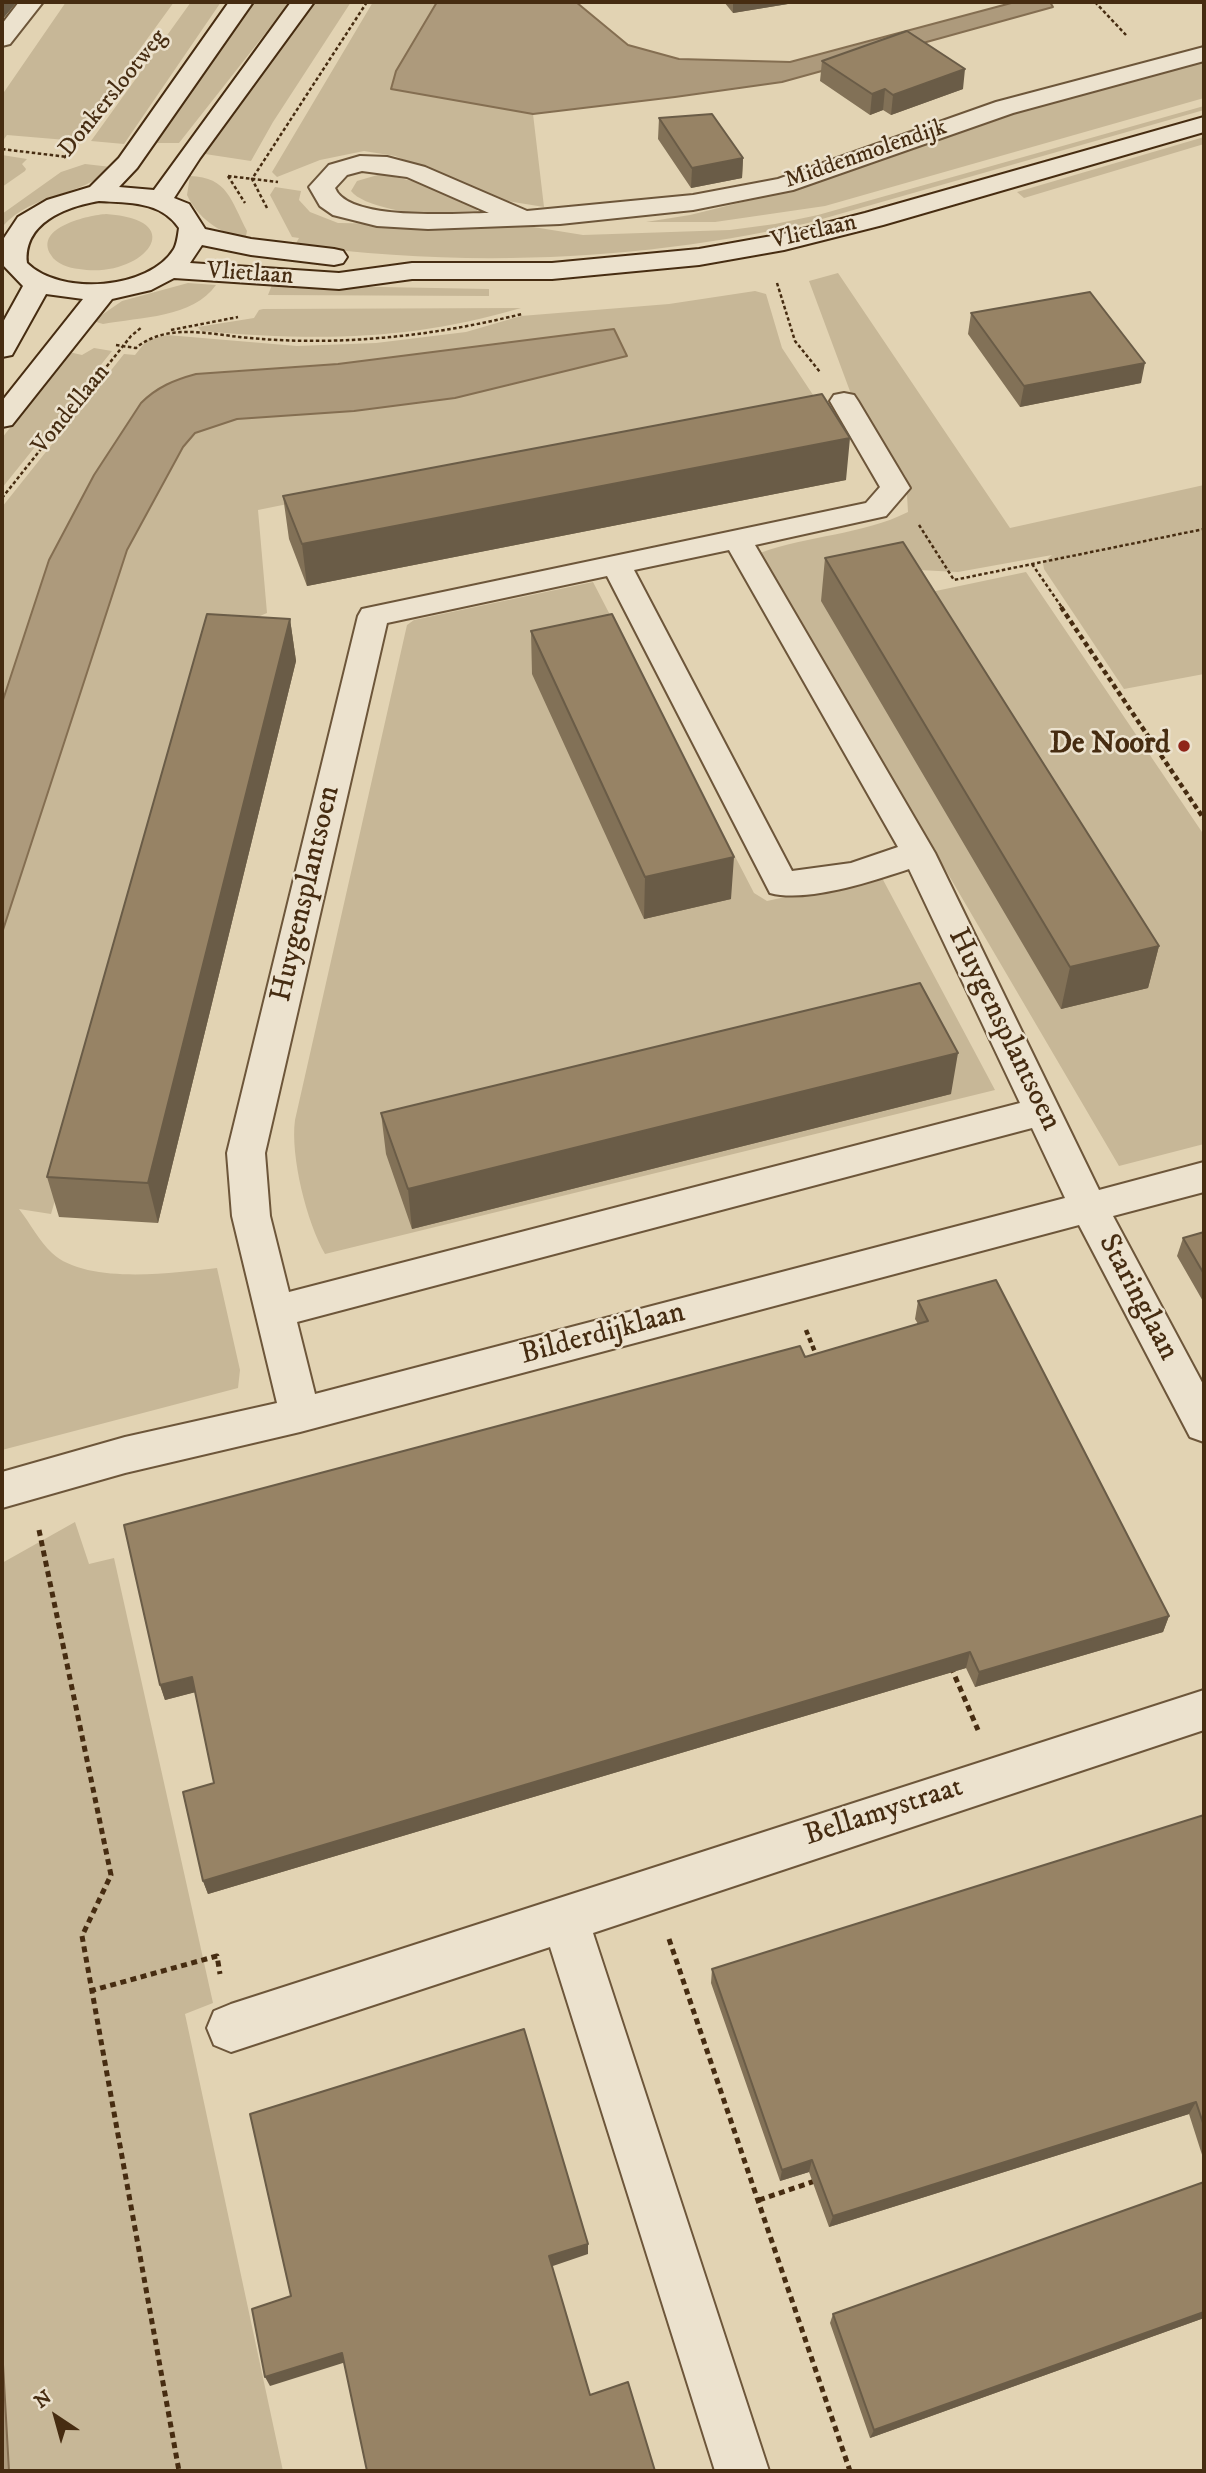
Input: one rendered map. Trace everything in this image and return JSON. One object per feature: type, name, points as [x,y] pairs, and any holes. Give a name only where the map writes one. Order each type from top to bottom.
[{"type":"street","points":[[2,39],[31,2]]},
{"type":"street","name":"Donkerslootweg","points":[[99,193],[128,163],[241,2]]},
{"type":"street","points":[[160,200],[179,169],[303,2]]},
{"type":"street","name":"Middenmolendijk","points":[[519,217],[440,183],[378,162],[363,162],[338,168],[328,176],[322,187],[324,195],[334,205],[365,216],[451,220],[519,217],[700,200],[783,186],[1019,103],[1204,54]]},
{"type":"street","name":"Vlietlaan","points":[[172,270],[340,281],[412,271],[552,271],[699,257],[783,242],[1204,124]]},
{"type":"street","points":[[99,193],[132,194],[160,200],[184,215],[194,235],[189,253],[172,270],[142,284],[103,292],[68,291],[38,283],[19,271],[10,255],[16,230],[43,208],[69,198],[99,193]]},
{"type":"street","name":"Vlietlaan","points":[[194,235],[251,247],[412,271]]},
{"type":"street","points":[[2,349],[38,283]]},
{"type":"street","name":"Vondellaan","points":[[2,419],[103,292]]},
{"type":"street","points":[[844,401],[895,488]]},
{"type":"street","name":"Huygensplantsoen","points":[[300,1415],[251,1216],[246,1153],[373,616],[876,510],[895,488]]},
{"type":"street","name":"Huygensplantsoen","points":[[737,539],[918,853],[1089,1208]]},
{"type":"street","points":[[616,565],[782,884],[852,875],[918,853]]},
{"type":"street","points":[[275,1312],[1042,1111]]},
{"type":"street","name":"Bilderdijklaan","points":[[2,1490],[125,1455],[300,1415],[1204,1178]]},
{"type":"street","name":"Staringlaan","points":[[1089,1208],[1204,1425]]},
{"type":"street","name":"Bellamystraat","points":[[231,2028],[1204,1710]]},
{"type":"street","points":[[564,1917],[742,2471]]},
{"type":"path","points":[[252,179],[367,2]]},
{"type":"path","points":[[1095,2],[1125,34]]},
{"type":"path","name":"Donkerslootweg","points":[[55,166],[128,84]]},
{"type":"path","points":[[2,149],[65,157]]},
{"type":"path","points":[[775,272],[795,341],[844,401]]},
{"type":"path","name":"Vondellaan","points":[[2,498],[131,336],[145,324]]},
{"type":"path","points":[[895,488],[954,580],[1204,529]]},
{"type":"path","points":[[1032,564],[1204,818]]},
{"type":"path","points":[[787,1287],[820,1362]]},
{"type":"path","points":[[36,1516],[111,1875],[82,1936],[179,2471]]},
{"type":"path","points":[[949,1663],[998,1776]]},
{"type":"path","points":[[652,1889],[850,2471]]},
{"type":"path","points":[[90,1991],[216,1956],[231,2028]]},
{"type":"path","points":[[759,2200],[824,2178]]},
{"type":"shaded area","points":[[66,2],[174,2],[76,137],[66,140],[7,135],[2,142],[2,95]]},
{"type":"shaded area","points":[[191,2],[221,2],[124,144],[91,141]]},
{"type":"shaded area","points":[[248,2],[290,2],[179,143],[157,143],[154,141]]},
{"type":"shaded area","points":[[312,2],[351,2],[273,122],[251,161],[205,154],[214,133]]},
{"type":"shaded area","points":[[373,2],[437,2],[396,71],[391,89],[533,114],[544,207],[501,200],[395,156],[364,151],[320,160],[277,177],[272,172]]},
{"type":"shaded area","points":[[437,2],[576,2],[628,45],[679,59],[790,62],[1015,2],[1050,2],[1053,7],[782,82],[533,114],[391,89],[396,71]]},
{"type":"shaded area","points":[[1204,58],[1204,98],[825,206],[715,222],[646,222],[690,215],[775,194],[935,133],[1145,72]]},
{"type":"shaded area","points":[[1204,106],[1204,110],[808,223],[745,236],[617,253],[552,257],[423,257],[295,245],[299,238],[292,237],[270,195],[275,187],[301,191],[299,200],[310,212],[338,223],[527,226],[583,235],[730,230],[818,215]]},
{"type":"shaded area","points":[[1204,137],[1204,144],[1024,198],[1017,192]]},
{"type":"shaded area","points":[[2,155],[27,159],[22,164],[25,171],[2,187]]},
{"type":"shaded area","points":[[85,164],[111,167],[86,184],[28,207],[2,227],[2,214],[61,172]]},
{"type":"shaded area","points":[[381,174],[417,182],[478,208],[477,211],[450,215],[412,213],[374,204],[351,191],[357,181]]},
{"type":"shaded area","points":[[190,176],[203,177],[221,186],[237,210],[247,231],[246,236],[219,229],[197,211],[187,195]]},
{"type":"shaded area","points":[[106,214],[133,219],[148,227],[152,237],[149,248],[138,258],[122,266],[102,270],[71,268],[53,258],[48,245],[56,230],[77,220]]},
{"type":"shaded area","points":[[838,273],[1010,528],[1204,485],[1204,674],[1124,689],[1044,569],[1043,563],[1052,555],[958,572],[919,570],[931,592],[1026,572],[1204,835],[1204,1144],[1119,1166],[760,553],[872,526],[908,512],[906,477],[854,402],[809,281]]},
{"type":"shaded area","points":[[188,283],[216,285],[206,296],[180,310],[103,324],[93,321],[122,301]]},
{"type":"shaded area","points":[[272,285],[489,289],[489,296],[268,295]]},
{"type":"shaded area","points":[[755,291],[766,294],[782,348],[819,404],[775,405],[258,510],[267,613],[234,627],[213,656],[51,1214],[19,1209],[52,1253],[67,1263],[86,1270],[155,1274],[217,1268],[240,1370],[238,1388],[2,1450],[2,933],[127,550],[183,447],[195,433],[237,419],[354,411],[455,398],[627,356],[245,370],[189,377],[164,386],[141,403],[94,475],[50,560],[2,703],[2,507],[124,354],[135,355],[147,340],[167,335],[297,346],[376,343],[466,332],[521,316],[669,304]]},
{"type":"shaded area","points":[[521,308],[440,327],[362,336],[243,334],[201,331],[198,327],[254,318],[259,310],[263,309]]},
{"type":"shaded area","points":[[614,329],[627,356],[455,398],[354,411],[237,419],[195,433],[183,447],[127,550],[2,933],[2,703],[49,560],[94,475],[141,403],[166,385],[196,374],[338,364]]},
{"type":"shaded area","points":[[94,348],[112,351],[2,488],[2,438],[69,352],[82,355]]},
{"type":"shaded area","points":[[593,582],[754,893],[767,901],[881,876],[995,1090],[325,1254],[312,1225],[301,1189],[295,1152],[295,1120],[407,625],[414,620]]},
{"type":"shaded area","points":[[75,1522],[89,1564],[114,1558],[213,2003],[185,2014],[283,2471],[9,2471],[2,2347],[2,1563]]},
{"type":"shaded area","points":[[2,2347],[9,2471],[2,2471]]},
{"type":"building","points":[[907,31],[965,69],[893,95],[885,89],[872,94],[822,61]]},
{"type":"building","points":[[712,114],[743,158],[692,168],[659,118]]},
{"type":"building","points":[[1090,292],[1145,363],[1024,386],[971,313]]},
{"type":"building","points":[[822,394],[850,438],[302,544],[283,496]]},
{"type":"building","points":[[903,542],[1159,946],[1070,967],[825,558]]},
{"type":"building","points":[[207,614],[290,619],[148,1183],[47,1177]]},
{"type":"building","points":[[612,614],[734,857],[645,877],[531,631]]},
{"type":"building","points":[[920,983],[958,1053],[408,1189],[381,1113]]},
{"type":"building","points":[[1204,1232],[1204,1274],[1183,1238]]},
{"type":"building","points":[[996,1280],[1169,1616],[979,1672],[970,1652],[203,1881],[183,1792],[214,1783],[192,1677],[160,1685],[124,1525],[800,1346],[805,1357],[928,1321],[918,1301]]},
{"type":"building","points":[[1204,1815],[1204,2126],[1196,2102],[833,2216],[812,2160],[782,2170],[712,1969]]},
{"type":"building","points":[[524,2029],[588,2244],[549,2256],[590,2395],[628,2382],[655,2471],[367,2471],[342,2353],[265,2377],[252,2309],[291,2296],[250,2114]]},
{"type":"building","points":[[1204,2182],[1204,2312],[874,2430],[833,2314]]},
{"type":"place","name":"De Noord","points":[[1184,746]]}]
